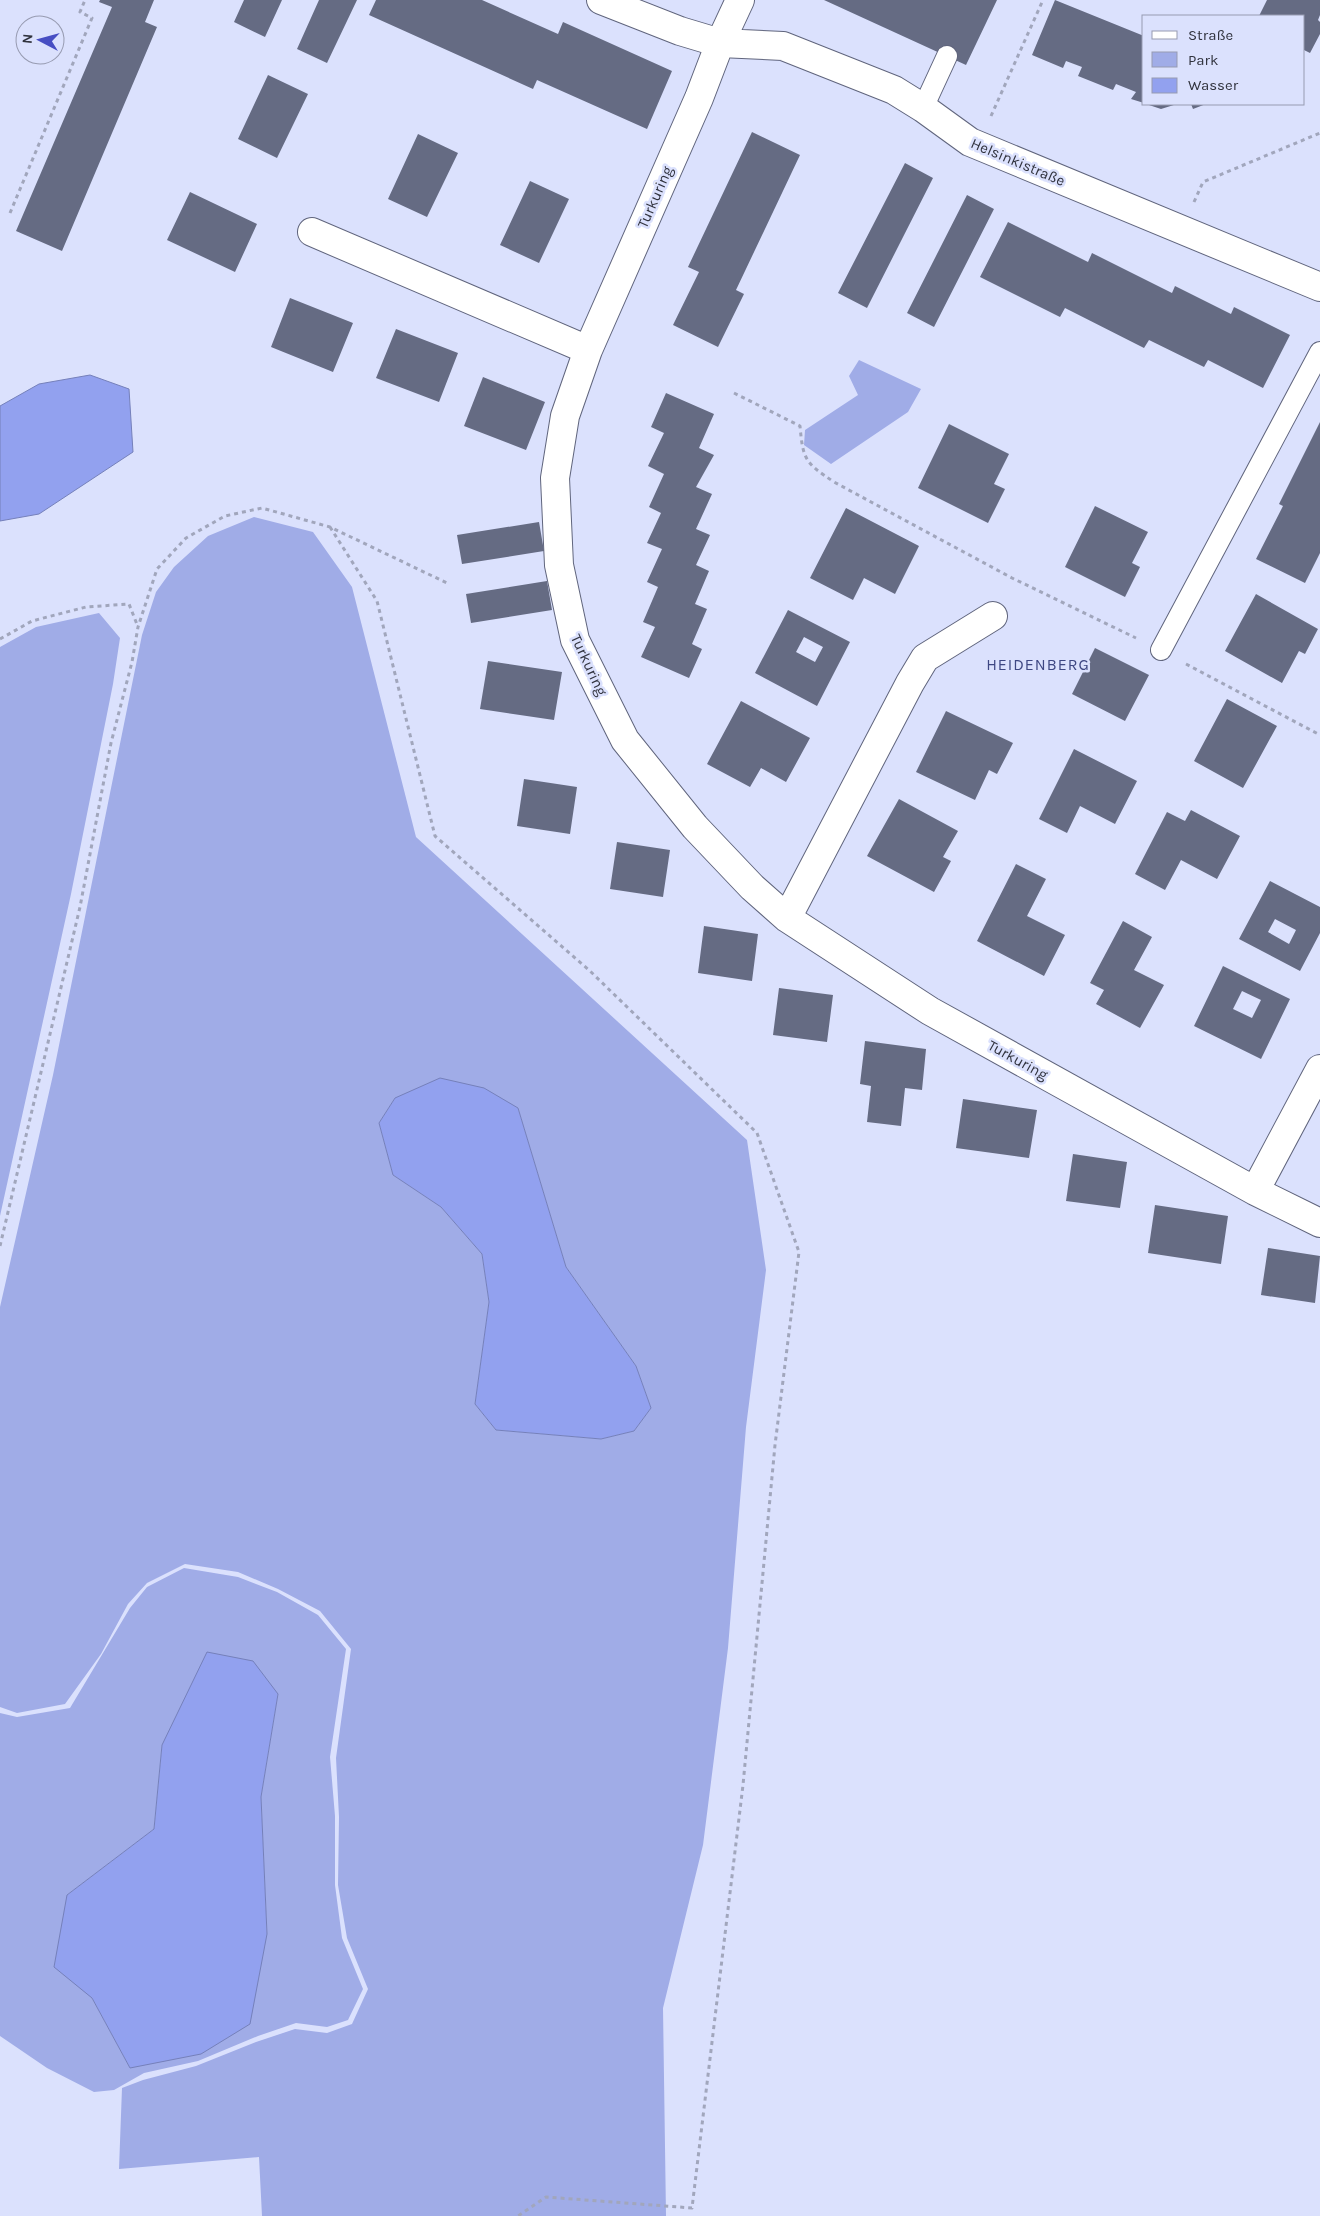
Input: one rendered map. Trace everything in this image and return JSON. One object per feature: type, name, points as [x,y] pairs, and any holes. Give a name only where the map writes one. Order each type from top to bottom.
[{"type":"street","name":"Helsinkistraße","points":[[601,0],[680,31],[720,43],[783,46],[894,90],[977,146],[1279,272],[1320,287]]},
{"type":"street","points":[[720,43],[740,0]]},
{"type":"street","name":"Turkuring","points":[[720,43],[699,98],[588,350],[565,416],[556,478],[559,565],[575,640],[625,740],[695,827],[752,887],[787,918],[930,1011],[1255,1191],[1320,1223]]},
{"type":"street","points":[[312,232],[588,350]]},
{"type":"street","points":[[787,918],[910,683],[925,658],[993,616]]},
{"type":"street","points":[[1255,1191],[1320,1069]]},
{"type":"lane","points":[[923,108],[947,56]]},
{"type":"lane","points":[[1161,650],[1320,352]]},
{"type":"path","points":[[10,213],[92,18],[80,12],[85,0]]},
{"type":"path","points":[[977,146],[1043,0]]},
{"type":"path","points":[[1181,230],[1203,182],[1320,134]]},
{"type":"path","points":[[734,393],[800,426],[804,457],[811,466],[834,482],[1012,578],[1161,650],[1320,735]]},
{"type":"path","points":[[0,1246],[78,916],[111,742],[132,662],[138,627],[157,569],[186,538],[225,516],[262,508],[330,527],[447,583]]},
{"type":"path","points":[[330,527],[378,602],[403,711],[435,836],[590,971],[757,1133],[799,1252],[776,1445],[743,1785],[692,2208],[546,2197],[518,2216]]},
{"type":"path","points":[[0,639],[32,621],[86,607],[129,604],[138,627]]},
{"type":"green space","points":[[859,360],[921,389],[908,412],[831,464],[804,445],[805,430],[858,395],[849,376]]},
{"type":"green space","points":[[254,517],[313,532],[352,587],[416,837],[747,1140],[766,1270],[746,1427],[728,1648],[703,1845],[663,2008],[666,2216],[262,2216],[259,2157],[119,2169],[122,2088],[143,2080],[196,2066],[295,2029],[327,2033],[352,2024],[368,1989],[347,1938],[338,1885],[339,1817],[336,1758],[351,1649],[320,1611],[278,1589],[238,1572],[185,1564],[147,1583],[128,1604],[101,1654],[65,1704],[17,1713],[0,1707],[0,1307],[53,1075],[142,635],[156,592],[174,567],[208,536]],"holes":[[[395,1098],[518,1108],[566,1267],[636,1366],[651,1408],[634,1431],[601,1439],[496,1430],[475,1404],[489,1302],[482,1254],[441,1207],[393,1175],[379,1123]]]},
{"type":"green space","points":[[99,613],[120,638],[113,684],[71,894],[0,1216],[0,647],[36,627]]},
{"type":"green space","points":[[184,1568],[238,1577],[277,1592],[318,1615],[346,1649],[330,1757],[335,1816],[335,1885],[342,1938],[363,1989],[348,2020],[327,2027],[296,2023],[258,2036],[198,2061],[144,2073],[114,2090],[94,2092],[47,2068],[0,2036],[0,1713],[17,1717],[70,1708],[130,1608],[147,1587]],"holes":[[[278,1694],[261,1797],[267,1934],[130,2068],[92,1998],[67,1895],[154,1829],[162,1745]]]},
{"type":"water","points":[[90,375],[129,389],[133,452],[39,514],[0,521],[0,406],[39,384]]},
{"type":"water","points":[[440,1078],[484,1088],[518,1108],[566,1267],[636,1366],[651,1408],[634,1431],[601,1439],[496,1430],[475,1404],[489,1302],[482,1254],[441,1207],[393,1175],[379,1123],[395,1098]]},
{"type":"water","points":[[207,1652],[253,1661],[278,1694],[261,1797],[267,1934],[250,2024],[201,2054],[130,2068],[92,1998],[54,1967],[67,1895],[154,1829],[162,1745]]},
{"type":"building","points":[[100,0],[154,0],[145,22],[157,27],[62,251],[16,231],[112,7],[99,2]]},
{"type":"building","points":[[244,0],[282,0],[265,37],[234,22]]},
{"type":"building","points":[[319,0],[357,0],[327,63],[297,49]]},
{"type":"building","points":[[376,0],[482,0],[558,34],[563,22],[672,71],[647,129],[537,80],[533,89],[369,15]]},
{"type":"building","points":[[824,0],[997,0],[966,65]]},
{"type":"building","points":[[1055,0],[1142,35],[1142,102],[1131,99],[1136,92],[1116,84],[1113,90],[1078,76],[1082,67],[1066,61],[1063,68],[1032,55]]},
{"type":"building","points":[[1267,0],[1320,0],[1318,20],[1320,22],[1320,34],[1310,53],[1305,50],[1305,15],[1260,15]]},
{"type":"building","points":[[268,75],[308,94],[277,158],[238,139]]},
{"type":"building","points":[[1149,105],[1174,105],[1161,109]]},
{"type":"building","points":[[1191,105],[1203,105],[1193,109]]},
{"type":"building","points":[[752,132],[800,155],[736,290],[744,294],[718,347],[673,325],[699,272],[688,267]]},
{"type":"building","points":[[418,134],[458,153],[427,217],[388,199]]},
{"type":"building","points":[[905,163],[933,178],[867,308],[838,293]]},
{"type":"building","points":[[530,181],[569,199],[539,263],[500,245]]},
{"type":"building","points":[[190,192],[257,224],[235,272],[167,240]]},
{"type":"building","points":[[967,195],[994,209],[934,327],[907,313]]},
{"type":"building","points":[[1008,222],[1088,262],[1092,253],[1172,293],[1175,286],[1231,314],[1234,307],[1290,335],[1263,388],[1208,360],[1204,367],[1149,340],[1144,348],[1065,308],[1060,317],[980,277]]},
{"type":"building","points":[[290,298],[353,323],[333,372],[271,347]]},
{"type":"building","points":[[396,329],[458,353],[439,402],[376,378]]},
{"type":"building","points":[[483,377],[545,402],[526,450],[464,426]]},
{"type":"building","points":[[666,393],[714,414],[699,448],[714,455],[696,487],[712,494],[696,529],[710,535],[696,565],[709,571],[695,604],[707,609],[692,644],[702,649],[689,678],[641,657],[655,627],[643,622],[658,587],[647,582],[662,549],[647,543],[661,513],[649,507],[664,474],[648,466],[664,433],[651,427]]},
{"type":"building","points":[[1320,422],[1320,553],[1305,583],[1256,559],[1283,506],[1279,504]]},
{"type":"building","points":[[949,424],[1009,454],[994,484],[1005,489],[988,523],[918,488]]},
{"type":"building","points":[[1095,506],[1148,532],[1132,563],[1140,567],[1125,597],[1065,567]]},
{"type":"building","points":[[846,508],[919,546],[895,594],[864,578],[853,600],[810,578]]},
{"type":"building","points":[[539,522],[544,551],[462,564],[457,535]]},
{"type":"building","points":[[547,581],[552,610],[471,623],[466,594]]},
{"type":"building","points":[[1256,594],[1318,629],[1305,654],[1299,651],[1282,683],[1225,651]]},
{"type":"building","points":[[788,610],[850,642],[817,706],[755,673]],"holes":[[[804,637],[823,647],[815,662],[796,652]]]},
{"type":"building","points":[[1095,648],[1149,675],[1125,721],[1072,694]]},
{"type":"building","points":[[488,661],[562,672],[554,720],[480,709]]},
{"type":"building","points":[[1227,699],[1277,726],[1243,788],[1194,761]]},
{"type":"building","points":[[741,701],[810,738],[786,782],[761,768],[750,787],[707,764]]},
{"type":"building","points":[[946,711],[1013,743],[997,774],[989,770],[975,800],[916,772]]},
{"type":"building","points":[[1074,749],[1137,781],[1115,824],[1080,806],[1067,833],[1039,819]]},
{"type":"building","points":[[524,779],[577,787],[570,834],[517,826]]},
{"type":"building","points":[[899,799],[958,831],[943,857],[951,861],[934,892],[867,856]]},
{"type":"building","points":[[1191,810],[1240,836],[1217,879],[1181,860],[1165,890],[1135,874],[1167,812],[1185,821]]},
{"type":"building","points":[[617,842],[670,850],[663,897],[610,889]]},
{"type":"building","points":[[1016,864],[1046,879],[1027,916],[1065,935],[1044,976],[977,941]]},
{"type":"building","points":[[1270,881],[1320,907],[1320,933],[1300,971],[1239,939]],"holes":[[[1275,919],[1296,930],[1289,944],[1268,932]]]},
{"type":"building","points":[[1123,921],[1152,937],[1134,970],[1164,985],[1140,1028],[1096,1004],[1104,990],[1090,983]]},
{"type":"building","points":[[704,926],[758,934],[752,981],[698,973]]},
{"type":"building","points":[[1223,966],[1290,999],[1261,1059],[1194,1026]],"holes":[[[1242,991],[1261,1000],[1252,1018],[1233,1009]]]},
{"type":"building","points":[[779,988],[833,995],[827,1042],[773,1035]]},
{"type":"building","points":[[865,1041],[926,1049],[922,1090],[905,1088],[901,1126],[867,1122],[871,1086],[860,1084]]},
{"type":"building","points":[[963,1099],[1037,1110],[1029,1158],[956,1148]]},
{"type":"building","points":[[1073,1154],[1127,1162],[1120,1208],[1066,1201]]},
{"type":"building","points":[[1155,1205],[1228,1216],[1221,1264],[1148,1253]]},
{"type":"building","points":[[1268,1248],[1320,1256],[1315,1303],[1261,1295]]},
{"type":"district","name":"HEIDENBERG","points":[[1038,664]]}]
